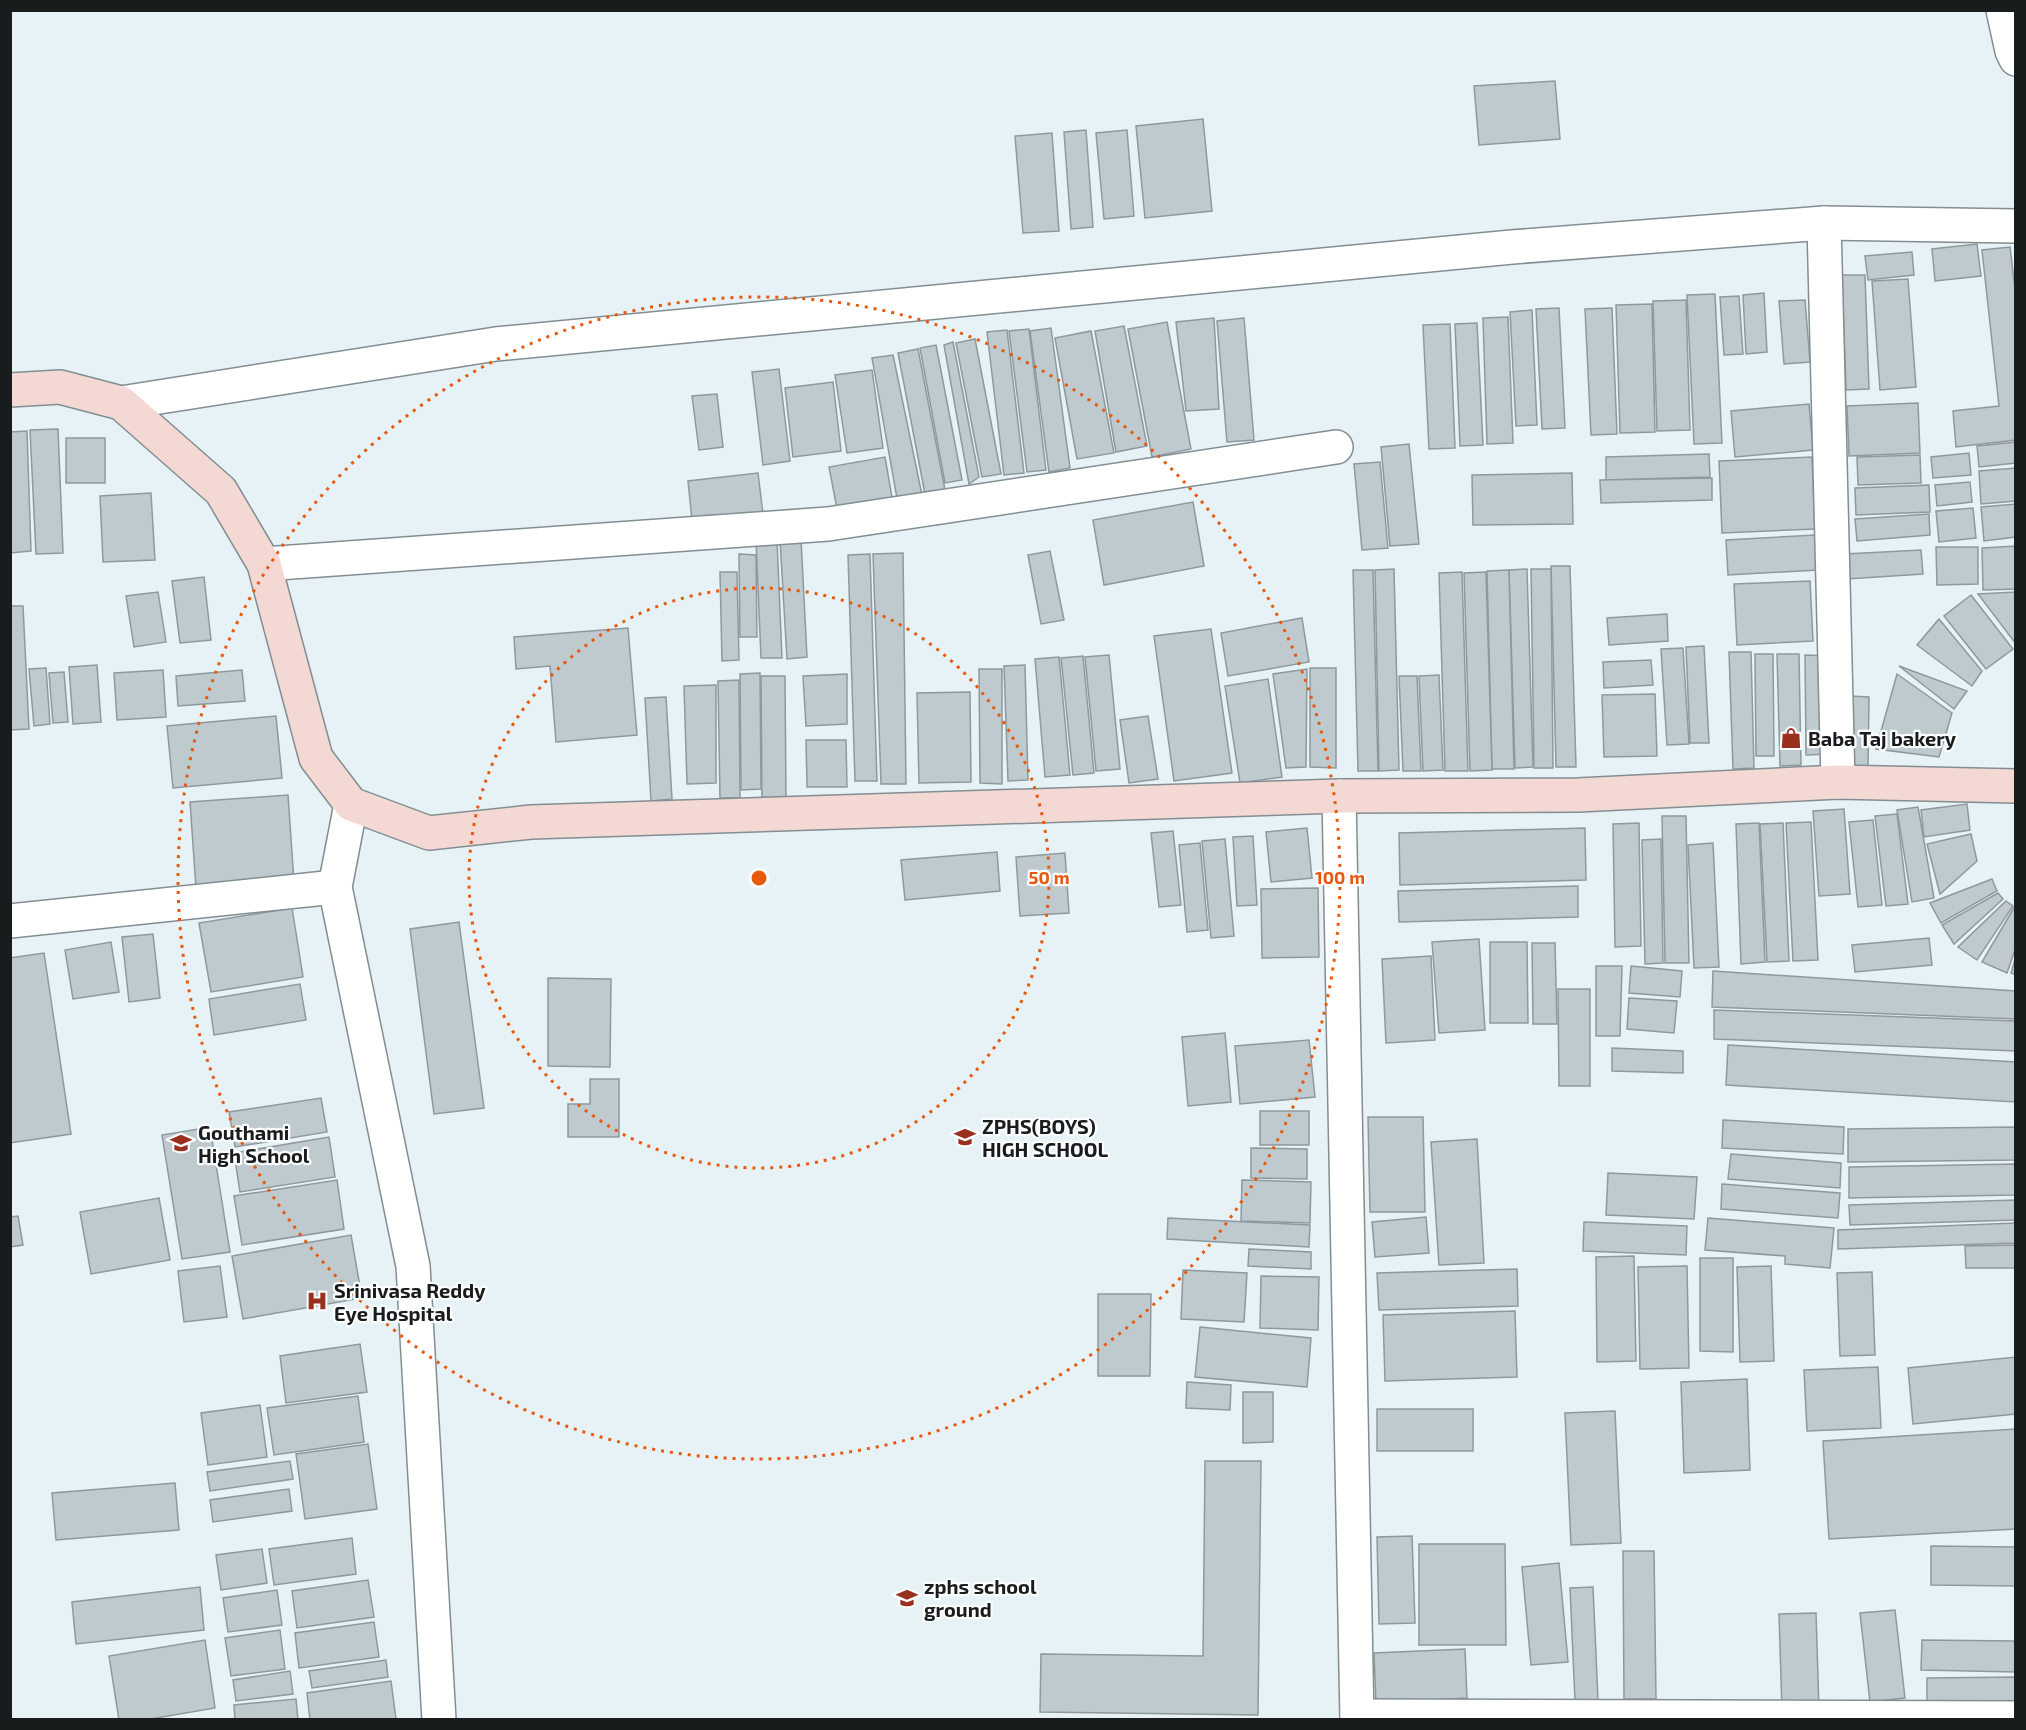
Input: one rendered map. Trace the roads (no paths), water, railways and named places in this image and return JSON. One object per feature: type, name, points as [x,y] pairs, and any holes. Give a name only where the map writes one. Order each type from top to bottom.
[{"type":"main road","points":[[10,390],[60,387],[121,403],[220,492],[264,564],[315,758],[351,804],[429,833],[531,822],[1339,796],[1578,795],[1838,782],[2016,786]]},
{"type":"street","points":[[2002,10],[2016,59]]},
{"type":"street","points":[[121,403],[496,344],[1512,247],[1824,223],[2016,226]]},
{"type":"street","points":[[1824,223],[1838,782]]},
{"type":"street","points":[[264,564],[828,524],[1336,447]]},
{"type":"street","points":[[1339,796],[1357,1718],[2016,1718]]},
{"type":"street","points":[[351,804],[335,887],[413,1266],[439,1719]]},
{"type":"street","points":[[10,921],[335,887]]},
{"type":"place","name":"Baba Taj bakery","points":[[1791,738]]},
{"type":"place","name":"ZPHS(BOYS) HIGH SCHOOL","points":[[965,1137]]},
{"type":"place","name":"Gouthami High School","points":[[181,1143]]},
{"type":"place","name":"Srinivasa Reddy Eye Hospital","points":[[317,1301]]},
{"type":"place","name":"zphs school ground","points":[[907,1598]]}]
